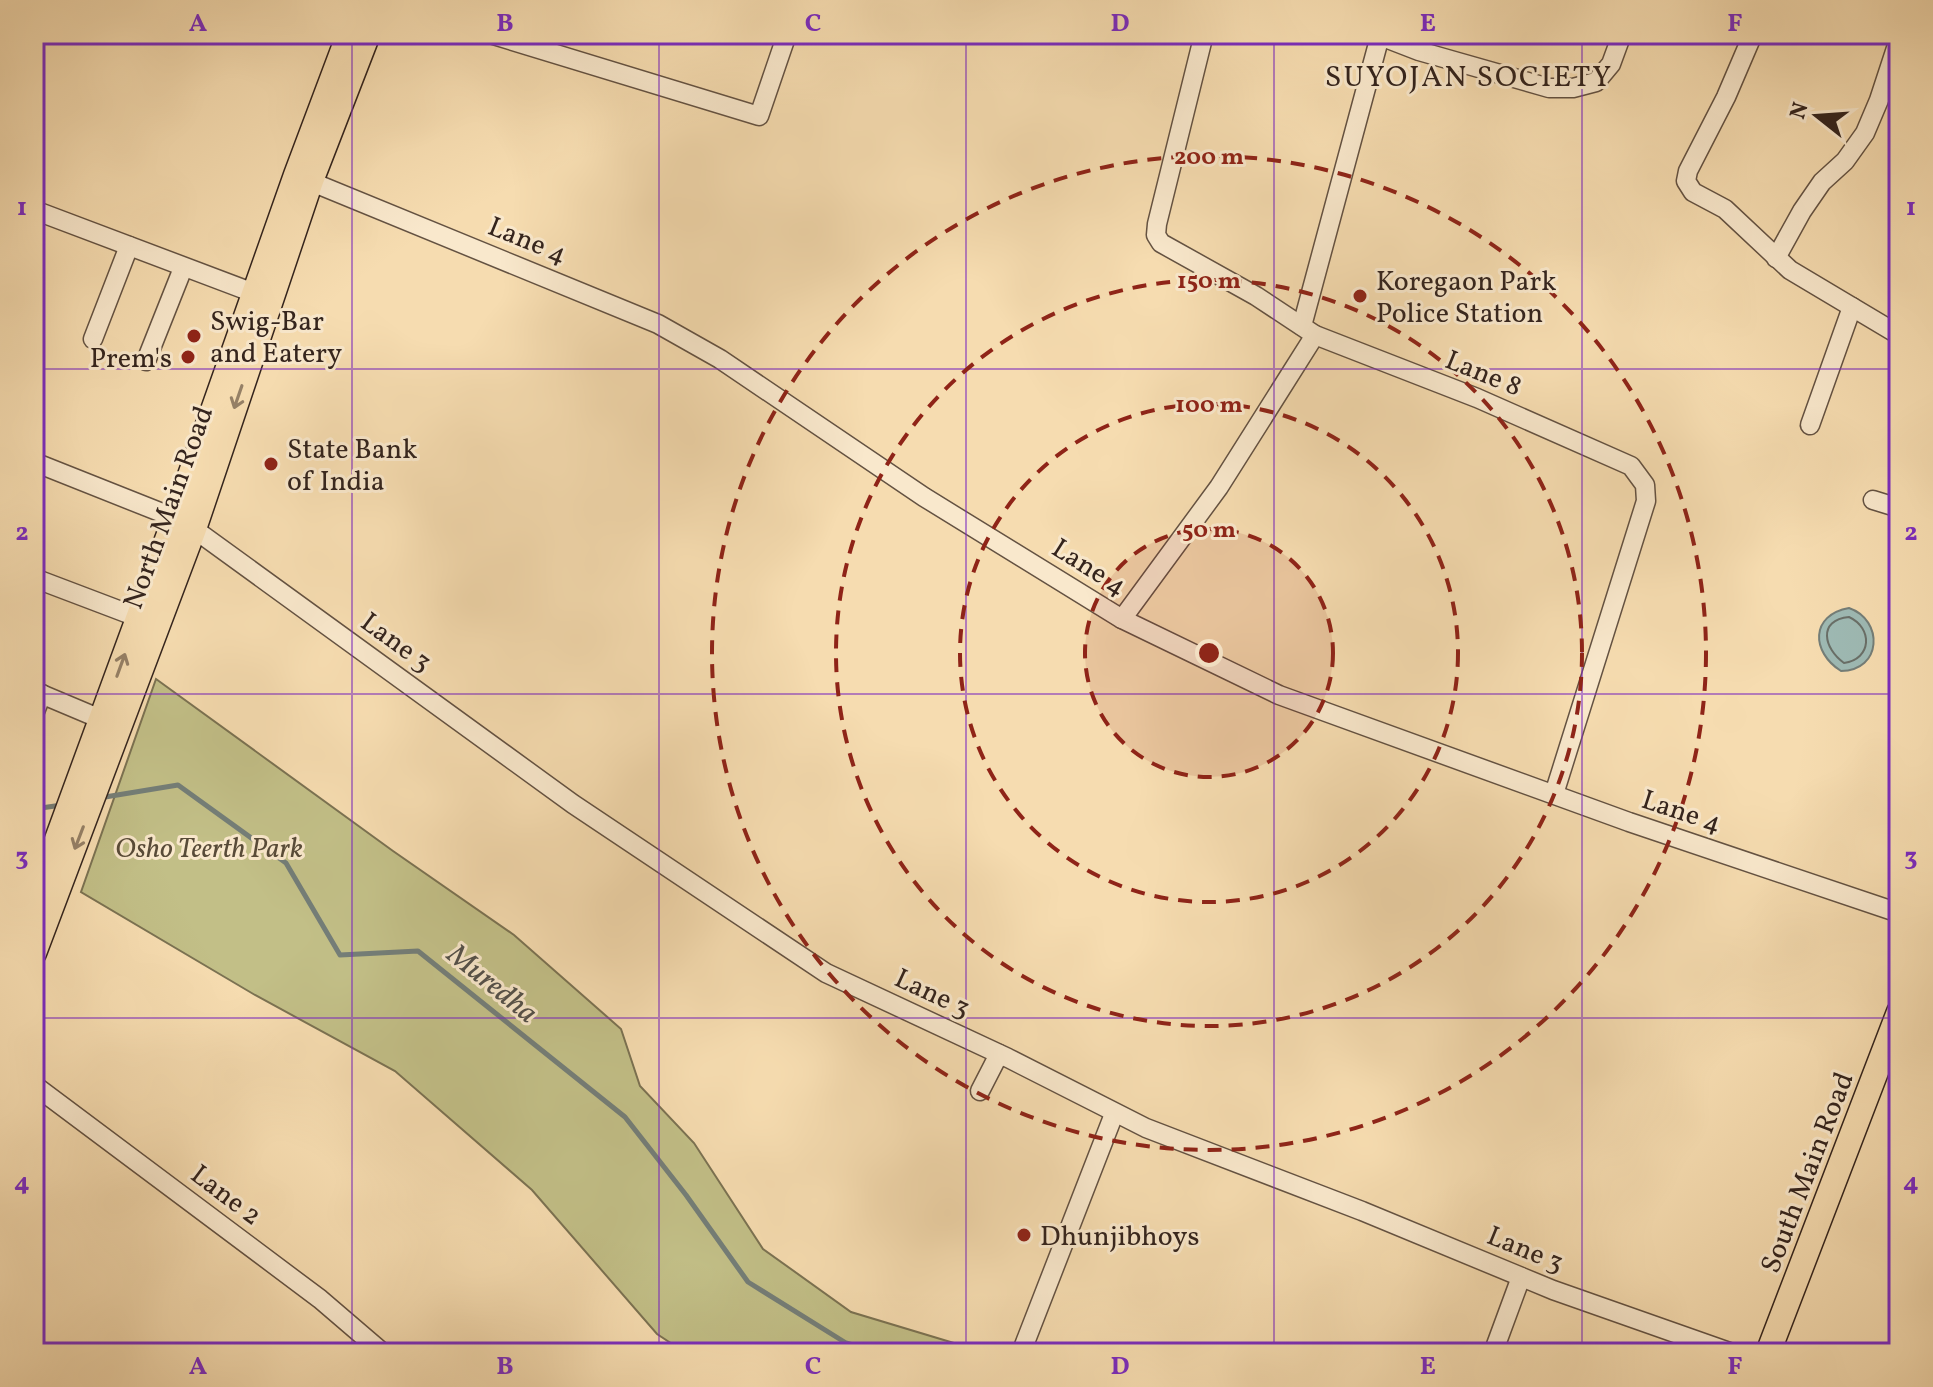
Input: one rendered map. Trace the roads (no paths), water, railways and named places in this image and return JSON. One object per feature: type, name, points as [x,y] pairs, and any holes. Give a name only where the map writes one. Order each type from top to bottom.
[{"type":"main road","name":"North Main Road","points":[[34,953],[41,901],[95,768],[184,524],[304,178],[349,34]]},
{"type":"main road","name":"North Main Road","points":[[184,524],[254,293],[368,34]]},
{"type":"main road","name":"South Main Road","points":[[1768,1353],[1899,1012]]},
{"type":"street","points":[[490,34],[520,39],[759,116],[787,34]]},
{"type":"street","name":"Lane 8","points":[[1204,34],[1156,235],[1161,243],[1256,296],[1309,331],[1477,398],[1631,466],[1645,485],[1646,501],[1554,794]]},
{"type":"street","points":[[1122,619],[1219,487],[1309,331],[1377,35],[1430,54],[1549,88],[1573,88],[1596,82],[1611,64],[1622,34]]},
{"type":"street","points":[[1753,34],[1686,181],[1693,192],[1725,209],[1790,270],[1899,335]]},
{"type":"street","points":[[1776,258],[1822,182],[1845,161],[1865,133],[1899,39]]},
{"type":"street","name":"Lane 4","points":[[304,178],[658,324],[720,359],[924,497],[1122,619],[1279,695],[1899,913]]},
{"type":"street","points":[[34,210],[254,293]]},
{"type":"street","points":[[93,339],[129,246]]},
{"type":"street","points":[[150,362],[186,269]]},
{"type":"street","points":[[1810,425],[1852,307]]},
{"type":"street","name":"Lane 3","points":[[34,462],[184,524],[573,804],[826,973],[999,1054],[1114,1114],[1521,1277],[1732,1353]]},
{"type":"street","points":[[1873,500],[1899,508]]},
{"type":"street","points":[[34,578],[148,621]]},
{"type":"street","points":[[34,714],[38,693],[111,723]]},
{"type":"street","points":[[980,1091],[999,1054]]},
{"type":"street","name":"Lane 2","points":[[34,1085],[320,1299],[383,1353]]},
{"type":"street","points":[[1024,1347],[1114,1114]]},
{"type":"street","points":[[1493,1353],[1521,1277]]},
{"type":"water","points":[[1849,608],[1868,623],[1874,644],[1864,663],[1855,669],[1841,671],[1824,654],[1819,635],[1827,618]]},
{"type":"waterway","name":"Muredha","points":[[99,798],[178,785],[286,863],[340,955],[418,951],[625,1117],[748,1282],[846,1343],[879,1353]]},
{"type":"waterway","name":"Muredha","points":[[34,809],[62,805]]},
{"type":"place","name":"Koregaon Park Police Station","points":[[1360,296]]},
{"type":"place","name":"Swig-Bar and Eatery","points":[[194,336]]},
{"type":"place","name":"Prem's","points":[[188,357]]},
{"type":"place","name":"State Bank of India","points":[[271,464]]},
{"type":"place","name":"Dhunjibhoys","points":[[1024,1235]]},
{"type":"district","name":"SUYOJAN SOCIETY","points":[[1469,76]]},
{"type":"park label","name":"Osho Teerth Park","points":[[209,847]]}]
